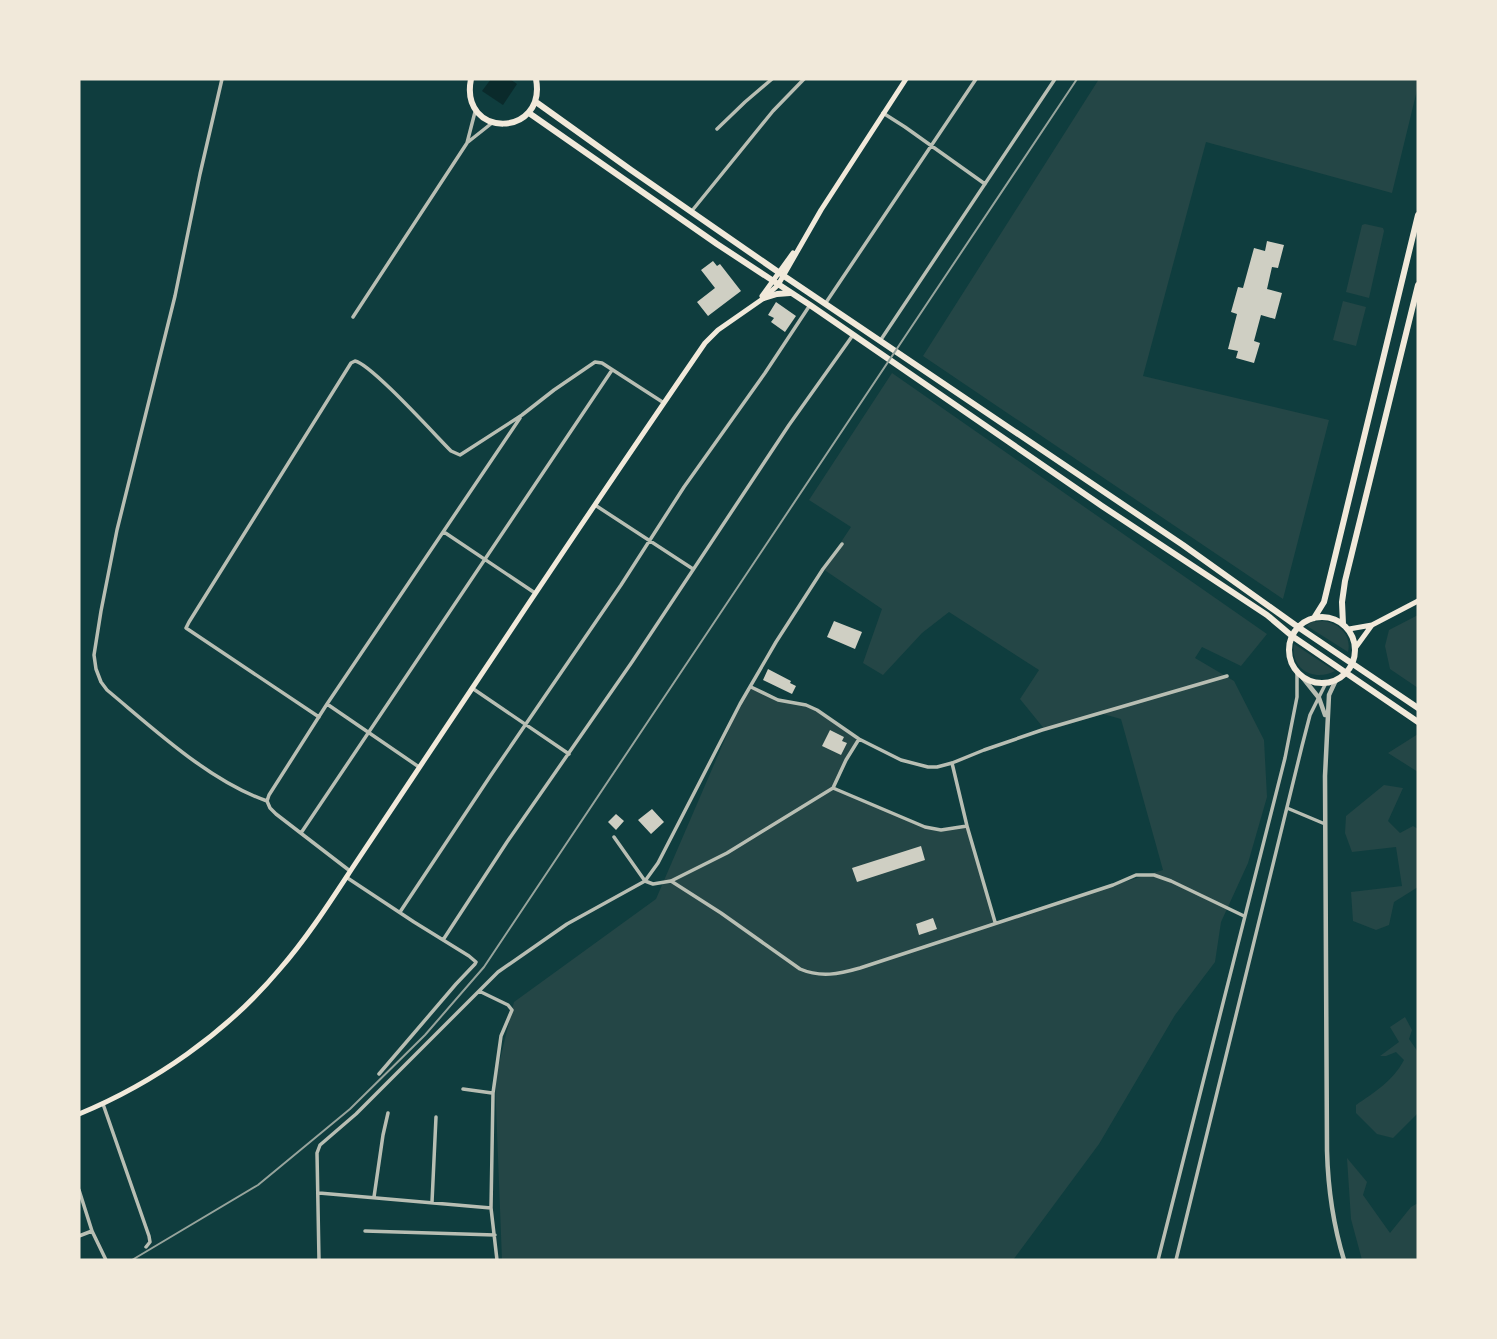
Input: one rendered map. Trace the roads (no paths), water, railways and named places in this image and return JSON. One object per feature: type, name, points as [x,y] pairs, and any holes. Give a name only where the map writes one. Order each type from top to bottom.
[{"type":"main road","points":[[470,79],[469,93],[476,110],[492,123],[506,124],[518,121],[529,113],[536,102],[536,79]]},
{"type":"main road","points":[[764,298],[906,79]]},
{"type":"main road","points":[[536,102],[781,274],[1183,545],[1418,708]]},
{"type":"main road","points":[[529,113],[1102,506],[1267,615],[1292,636],[1418,722]]},
{"type":"main road","points":[[1314,618],[1324,602],[1418,215]]},
{"type":"main road","points":[[755,304],[776,283]]},
{"type":"main road","points":[[1356,647],[1346,626],[1342,603],[1345,582],[1418,285]]},
{"type":"main road","points":[[79,1114],[147,1080],[195,1048],[218,1030],[278,971],[346,877],[712,335],[764,298],[791,293]]},
{"type":"main road","points":[[1372,625],[1356,647],[1353,664],[1336,680],[1326,683],[1310,681],[1297,672],[1292,664],[1289,655],[1292,636],[1298,627],[1314,618],[1334,618],[1346,626],[1372,625],[1418,601]]},
{"type":"street","points":[[222,79],[175,296],[117,530],[94,655],[96,669],[107,690],[187,755],[223,780],[267,801]]},
{"type":"street","points":[[717,130],[772,79]]},
{"type":"street","points":[[691,212],[773,111],[804,79]]},
{"type":"street","points":[[825,304],[976,79]]},
{"type":"street","points":[[880,341],[1055,79]]},
{"type":"street","points":[[353,317],[467,143],[476,110]]},
{"type":"street","points":[[883,114],[985,185]]},
{"type":"street","points":[[467,143],[492,123]]},
{"type":"street","points":[[400,912],[684,487],[810,305]]},
{"type":"street","points":[[443,940],[789,425],[853,335]]},
{"type":"street","points":[[320,717],[186,628],[348,367],[355,361],[362,363],[455,454],[460,455],[522,415],[595,362],[613,369],[664,403]]},
{"type":"street","points":[[301,833],[613,369]]},
{"type":"street","points":[[350,871],[270,808],[267,801],[269,795],[327,704],[522,415]]},
{"type":"street","points":[[595,505],[693,569]]},
{"type":"street","points":[[444,532],[536,593]]},
{"type":"street","points":[[318,1260],[317,1153],[320,1145],[356,1114],[498,972],[567,924],[645,880],[658,863],[740,704],[822,569],[842,544]]},
{"type":"street","points":[[1158,1260],[1290,738],[1297,696],[1297,672]]},
{"type":"street","points":[[751,687],[778,700],[806,705],[817,710],[859,739],[901,760],[937,766],[1033,733],[1227,676]]},
{"type":"street","points":[[1303,677],[1319,698],[1327,719]]},
{"type":"street","points":[[1336,680],[1328,695],[1325,824],[1328,1182],[1335,1230],[1344,1260]]},
{"type":"street","points":[[1176,1260],[1310,715],[1326,683]]},
{"type":"street","points":[[472,688],[569,754]]},
{"type":"street","points":[[327,704],[419,767]]},
{"type":"street","points":[[614,837],[645,880],[653,884],[671,881],[727,852],[833,788],[859,739]]},
{"type":"street","points":[[952,763],[995,922]]},
{"type":"street","points":[[833,788],[925,827],[941,830],[967,826]]},
{"type":"street","points":[[1287,808],[1325,824]]},
{"type":"street","points":[[671,881],[800,969],[823,975],[843,973],[1136,875],[1149,874],[1171,881],[1244,916]]},
{"type":"street","points":[[346,877],[475,960],[475,964],[379,1074]]},
{"type":"street","points":[[479,991],[508,1005],[512,1010],[501,1036],[493,1093],[491,1208],[497,1260]]},
{"type":"street","points":[[463,1089],[493,1093]]},
{"type":"street","points":[[103,1104],[149,1236],[150,1242],[146,1247]]},
{"type":"street","points":[[374,1198],[388,1113]]},
{"type":"street","points":[[432,1202],[436,1117]]},
{"type":"street","points":[[79,1189],[92,1231],[106,1260]]},
{"type":"street","points":[[318,1193],[491,1208]]},
{"type":"street","points":[[79,1236],[92,1231]]},
{"type":"street","points":[[365,1231],[495,1235]]},
{"type":"railway","points":[[132,1260],[258,1185],[350,1109],[425,1035],[484,967],[1077,79]]}]
